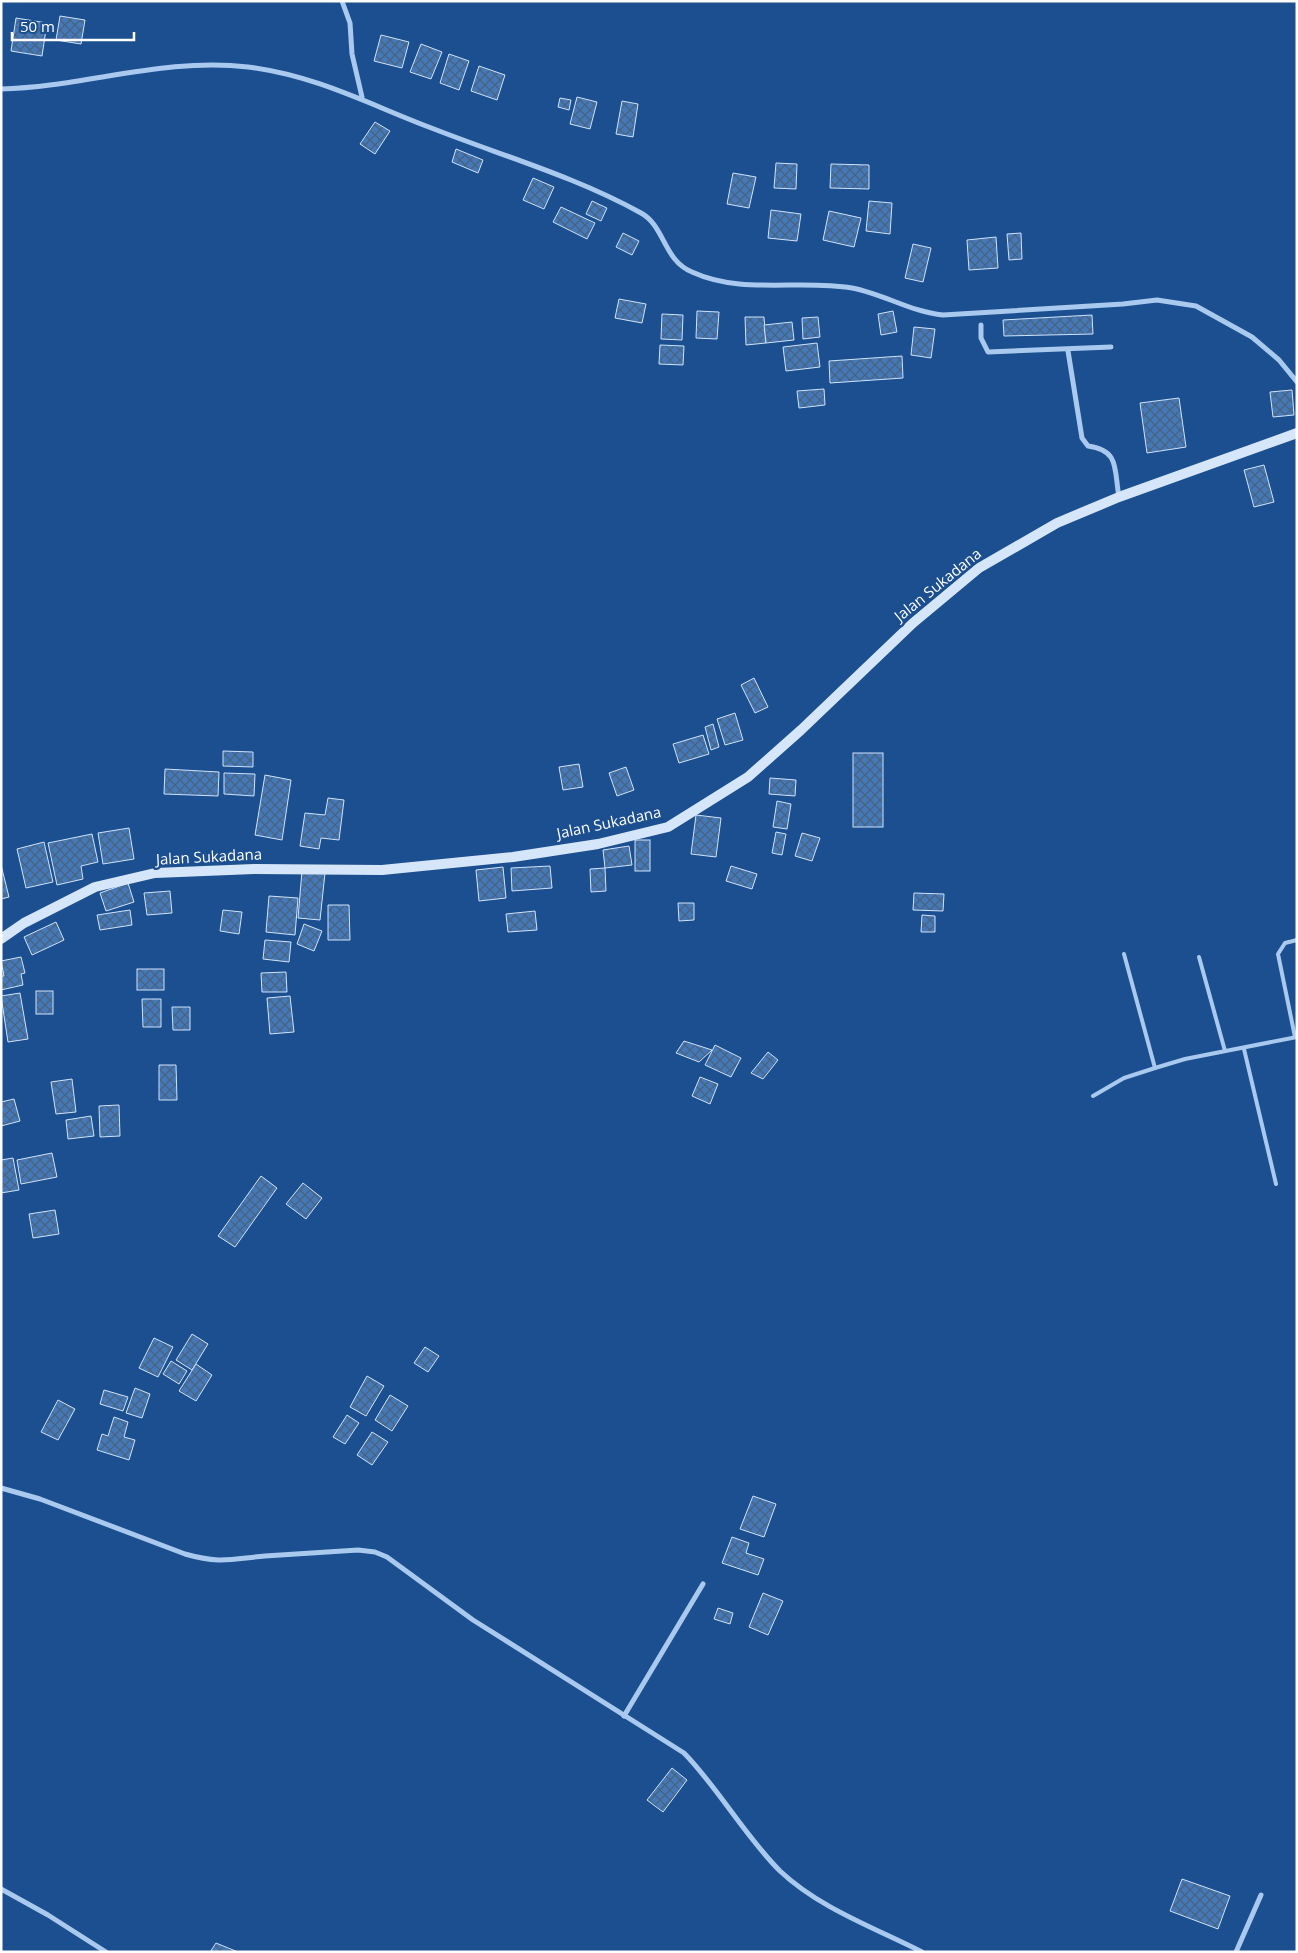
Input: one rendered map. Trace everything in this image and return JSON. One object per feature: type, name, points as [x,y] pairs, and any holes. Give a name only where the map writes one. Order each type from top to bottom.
[{"type":"main road","name":"Jalan Sukadana","points":[[1,939],[24,923],[95,887],[155,873],[254,869],[382,870],[514,857],[589,846],[668,827],[748,777],[801,730],[912,623],[979,568],[1057,523],[1119,497],[1297,433]]},
{"type":"street","points":[[342,1],[350,23],[352,54],[362,98]]},
{"type":"street","points":[[1,89],[56,85],[125,72],[181,65],[247,67],[309,80],[362,98],[431,128],[569,179],[641,213],[657,227],[661,240],[681,267],[707,278],[730,284],[812,285],[852,288],[884,296],[927,314],[944,315],[1123,304],[1157,300],[1196,306],[1252,337],[1278,360],[1297,382]]},
{"type":"street","points":[[981,325],[981,338],[988,352],[1068,351],[1111,347]]},
{"type":"street","points":[[1068,351],[1082,438],[1088,446],[1104,449],[1109,453],[1113,460],[1119,497]]},
{"type":"street","points":[[1,1488],[40,1499],[185,1554],[207,1560],[230,1561],[256,1557],[358,1550],[375,1552],[394,1562],[473,1620],[684,1752],[700,1769],[781,1871],[822,1901],[922,1952]]},
{"type":"street","points":[[624,1716],[703,1584]]},
{"type":"street","points":[[1,1889],[48,1915],[106,1952]]},
{"type":"street","points":[[1236,1952],[1261,1895]]},
{"type":"lane","points":[[1093,1096],[1124,1078],[1155,1068],[1225,1051],[1244,1049],[1296,1037],[1278,954],[1283,945],[1297,940]]},
{"type":"lane","points":[[1124,954],[1155,1068]]},
{"type":"lane","points":[[1199,957],[1225,1051]]},
{"type":"lane","points":[[1244,1049],[1276,1184]]},
{"type":"building","points":[[60,16],[85,20],[81,44],[56,40]]},
{"type":"building","points":[[16,18],[47,23],[42,56],[11,51]]},
{"type":"building","points":[[381,35],[409,42],[402,68],[374,61]]},
{"type":"building","points":[[421,44],[442,52],[431,79],[410,72]]},
{"type":"building","points":[[449,54],[469,61],[459,90],[440,83]]},
{"type":"building","points":[[479,66],[505,75],[497,100],[471,91]]},
{"type":"building","points":[[577,97],[597,102],[590,129],[570,124]]},
{"type":"building","points":[[560,98],[571,100],[569,110],[558,107]]},
{"type":"building","points":[[622,101],[638,104],[633,137],[616,134]]},
{"type":"building","points":[[375,122],[390,131],[375,154],[360,144]]},
{"type":"building","points":[[456,149],[483,160],[478,173],[452,162]]},
{"type":"building","points":[[776,163],[797,164],[796,189],[774,188]]},
{"type":"building","points":[[831,164],[869,165],[869,189],[830,188]]},
{"type":"building","points":[[733,173],[756,177],[749,208],[727,204]]},
{"type":"building","points":[[533,178],[554,187],[544,209],[523,200]]},
{"type":"building","points":[[592,201],[607,208],[601,221],[586,214]]},
{"type":"building","points":[[869,201],[892,203],[890,234],[866,231]]},
{"type":"building","points":[[561,207],[595,223],[587,239],[553,222]]},
{"type":"building","points":[[771,210],[801,214],[797,241],[768,238]]},
{"type":"building","points":[[829,211],[861,218],[854,247],[823,240]]},
{"type":"building","points":[[623,233],[639,241],[632,255],[616,247]]},
{"type":"building","points":[[1021,233],[1022,259],[1009,260],[1007,234]]},
{"type":"building","points":[[996,237],[998,268],[969,270],[967,240]]},
{"type":"building","points":[[913,244],[931,248],[923,282],[905,278]]},
{"type":"building","points":[[619,299],[646,304],[642,323],[615,318]]},
{"type":"building","points":[[697,311],[719,312],[717,339],[696,338]]},
{"type":"building","points":[[893,311],[897,332],[881,335],[878,314]]},
{"type":"building","points":[[662,314],[683,315],[682,340],[661,339]]},
{"type":"building","points":[[1092,315],[1093,334],[1004,336],[1003,320]]},
{"type":"building","points":[[745,317],[764,317],[766,343],[746,345]]},
{"type":"building","points":[[818,317],[820,337],[803,339],[802,318]]},
{"type":"building","points":[[792,322],[794,340],[766,343],[764,325]]},
{"type":"building","points":[[914,327],[935,329],[931,358],[911,355]]},
{"type":"building","points":[[817,343],[820,367],[786,371],[783,347]]},
{"type":"building","points":[[660,345],[684,346],[683,365],[659,364]]},
{"type":"building","points":[[902,356],[903,378],[830,383],[829,361]]},
{"type":"building","points":[[824,389],[825,405],[799,408],[797,391]]},
{"type":"building","points":[[1292,390],[1294,415],[1273,417],[1270,392]]},
{"type":"building","points":[[1179,398],[1186,447],[1147,453],[1140,403]]},
{"type":"building","points":[[1264,465],[1274,502],[1254,507],[1244,470]]},
{"type":"building","points":[[754,678],[768,707],[755,713],[741,685]]},
{"type":"building","points":[[735,713],[743,740],[725,745],[717,719]]},
{"type":"building","points":[[713,724],[719,747],[711,750],[705,727]]},
{"type":"building","points":[[703,735],[709,754],[679,763],[673,744]]},
{"type":"building","points":[[223,751],[253,752],[253,767],[223,766]]},
{"type":"building","points":[[853,753],[883,753],[883,827],[853,827]]},
{"type":"building","points":[[579,764],[583,787],[563,790],[559,767]]},
{"type":"building","points":[[626,767],[634,790],[617,796],[609,773]]},
{"type":"building","points":[[165,769],[219,772],[218,796],[164,794]]},
{"type":"building","points":[[224,773],[255,774],[254,796],[224,794]]},
{"type":"building","points":[[265,775],[291,780],[282,840],[255,835]]},
{"type":"building","points":[[770,778],[796,780],[795,796],[769,794]]},
{"type":"building","points":[[328,798],[344,800],[339,840],[321,838],[319,849],[300,846],[305,813],[325,815]]},
{"type":"building","points":[[777,801],[791,804],[787,829],[773,827]]},
{"type":"building","points":[[696,815],[721,818],[716,857],[691,854]]},
{"type":"building","points":[[129,828],[134,859],[103,864],[98,833]]},
{"type":"building","points":[[776,832],[786,834],[782,855],[772,853]]},
{"type":"building","points":[[802,833],[820,838],[812,861],[795,856]]},
{"type":"building","points":[[92,834],[98,862],[81,866],[83,879],[57,885],[48,843]]},
{"type":"building","points":[[635,840],[650,840],[650,871],[635,871]]},
{"type":"building","points":[[44,842],[53,882],[26,888],[17,849]]},
{"type":"building","points":[[629,846],[632,865],[605,868],[603,850]]},
{"type":"building","points":[[1,865],[9,897],[1,899]]},
{"type":"building","points":[[550,866],[552,888],[512,891],[511,868]]},
{"type":"building","points":[[731,866],[757,874],[752,889],[726,881]]},
{"type":"building","points":[[503,867],[506,898],[479,901],[476,870]]},
{"type":"building","points":[[605,868],[606,891],[591,892],[590,869]]},
{"type":"building","points":[[302,871],[325,873],[320,920],[298,918]]},
{"type":"building","points":[[128,883],[134,902],[106,911],[100,893]]},
{"type":"building","points":[[170,891],[172,913],[147,915],[144,893]]},
{"type":"building","points":[[914,893],[944,894],[943,911],[913,910]]},
{"type":"building","points":[[269,896],[298,898],[295,935],[266,932]]},
{"type":"building","points":[[678,903],[694,903],[694,920],[679,921]]},
{"type":"building","points":[[328,905],[349,905],[350,940],[328,940]]},
{"type":"building","points":[[130,910],[132,925],[100,930],[97,915]]},
{"type":"building","points":[[223,910],[242,912],[239,934],[220,931]]},
{"type":"building","points":[[535,911],[537,930],[508,932],[506,914]]},
{"type":"building","points":[[922,915],[935,916],[935,932],[921,932]]},
{"type":"building","points":[[56,922],[64,940],[32,955],[24,937]]},
{"type":"building","points":[[304,924],[322,931],[314,951],[297,944]]},
{"type":"building","points":[[265,940],[291,942],[289,962],[263,959]]},
{"type":"building","points":[[21,957],[25,973],[21,974],[23,985],[1,990],[1,976],[4,976],[1,961]]},
{"type":"building","points":[[137,969],[164,969],[164,990],[137,990]]},
{"type":"building","points":[[286,972],[287,992],[262,992],[261,973]]},
{"type":"building","points":[[36,991],[53,991],[53,1014],[36,1014]]},
{"type":"building","points":[[20,993],[28,1039],[8,1042],[1,996]]},
{"type":"building","points":[[290,996],[294,1032],[270,1034],[267,998]]},
{"type":"building","points":[[142,999],[161,999],[161,1027],[143,1027]]},
{"type":"building","points":[[172,1007],[190,1007],[190,1030],[173,1030]]},
{"type":"building","points":[[684,1041],[712,1050],[699,1062],[676,1053]]},
{"type":"building","points":[[715,1045],[741,1058],[731,1077],[705,1065]]},
{"type":"building","points":[[768,1052],[778,1060],[763,1079],[751,1073]]},
{"type":"building","points":[[159,1065],[176,1065],[177,1100],[159,1100]]},
{"type":"building","points":[[700,1077],[718,1084],[710,1104],[692,1096]]},
{"type":"building","points":[[72,1079],[76,1112],[56,1114],[51,1082]]},
{"type":"building","points":[[14,1099],[20,1121],[1,1126],[1,1102]]},
{"type":"building","points":[[119,1105],[120,1136],[100,1137],[99,1106]]},
{"type":"building","points":[[91,1116],[94,1136],[68,1139],[66,1120]]},
{"type":"building","points":[[52,1153],[57,1177],[21,1184],[17,1160]]},
{"type":"building","points":[[13,1158],[19,1190],[1,1193],[1,1160]]},
{"type":"building","points":[[261,1176],[277,1188],[235,1247],[218,1236]]},
{"type":"building","points":[[303,1183],[322,1198],[306,1219],[286,1204]]},
{"type":"building","points":[[55,1210],[59,1234],[33,1238],[29,1214]]},
{"type":"building","points":[[192,1334],[208,1344],[192,1370],[176,1360]]},
{"type":"building","points":[[154,1338],[173,1347],[158,1377],[139,1368]]},
{"type":"building","points":[[425,1347],[439,1356],[428,1372],[414,1363]]},
{"type":"building","points":[[171,1361],[187,1371],[179,1384],[163,1374]]},
{"type":"building","points":[[196,1364],[212,1375],[196,1401],[179,1391]]},
{"type":"building","points":[[367,1376],[384,1386],[366,1416],[350,1407]]},
{"type":"building","points":[[135,1388],[150,1394],[142,1418],[126,1413]]},
{"type":"building","points":[[104,1390],[128,1397],[123,1411],[100,1404]]},
{"type":"building","points":[[390,1395],[408,1406],[392,1431],[375,1420]]},
{"type":"building","points":[[58,1400],[75,1409],[58,1440],[41,1432]]},
{"type":"building","points":[[347,1415],[359,1423],[345,1444],[333,1437]]},
{"type":"building","points":[[114,1417],[128,1422],[124,1437],[135,1440],[129,1460],[97,1450],[102,1434],[108,1436]]},
{"type":"building","points":[[372,1432],[388,1442],[372,1465],[357,1455]]},
{"type":"building","points":[[753,1496],[776,1504],[764,1537],[740,1529]]},
{"type":"building","points":[[732,1537],[749,1543],[746,1553],[764,1559],[758,1575],[722,1563]]},
{"type":"building","points":[[763,1593],[783,1601],[768,1635],[749,1627]]},
{"type":"building","points":[[718,1608],[733,1613],[730,1624],[714,1619]]},
{"type":"building","points":[[672,1768],[687,1780],[663,1812],[647,1800]]},
{"type":"building","points":[[1182,1879],[1230,1896],[1218,1929],[1170,1911]]},
{"type":"building","points":[[216,1943],[238,1952],[210,1952]]}]
